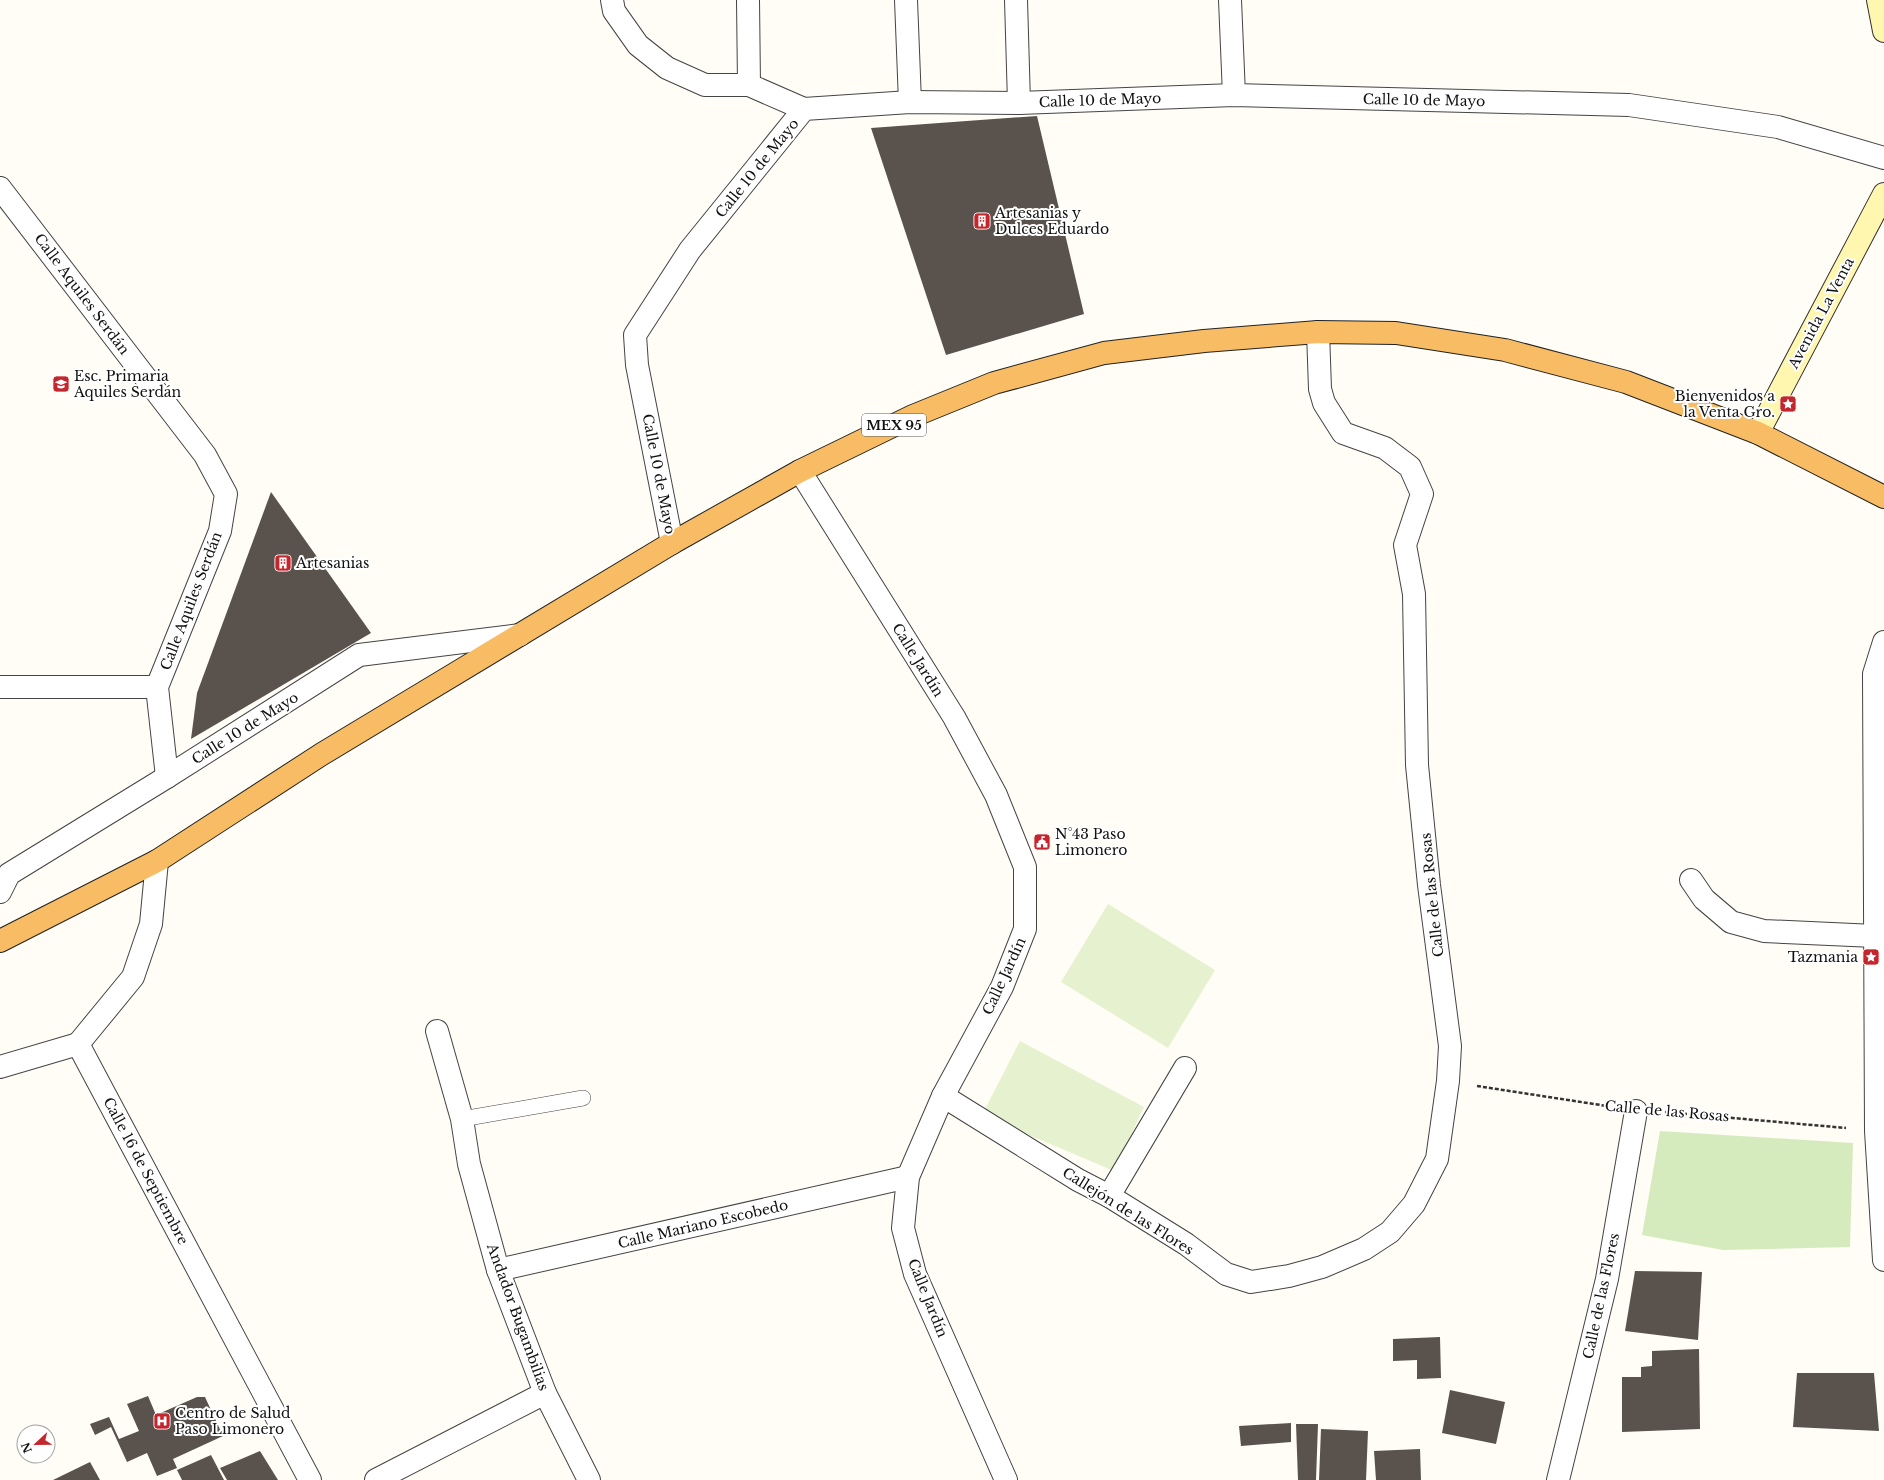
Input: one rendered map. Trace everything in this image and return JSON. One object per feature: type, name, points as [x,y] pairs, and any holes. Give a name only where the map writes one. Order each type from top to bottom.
[{"type":"highway","name":"MEX 95","points":[[0,940],[157,861],[322,754],[672,542],[800,471],[913,416],[994,383],[1104,353],[1204,341],[1318,332],[1396,333],[1505,350],[1626,382],[1758,433],[1884,497]]},
{"type":"main road","points":[[1878,0],[1884,31]]},
{"type":"main road","name":"Avenida La Venta","points":[[1758,433],[1884,194]]},
{"type":"street","points":[[612,0],[614,11],[638,45],[667,68],[705,86],[749,85],[804,109]]},
{"type":"street","points":[[748,0],[749,85]]},
{"type":"street","points":[[906,0],[910,102]]},
{"type":"street","points":[[1016,0],[1019,103]]},
{"type":"street","points":[[1230,0],[1234,95]]},
{"type":"street","name":"Calle 10 de Mayo","points":[[672,542],[637,366],[635,336],[690,250],[804,109],[910,102],[1019,103],[1234,95],[1629,105],[1778,127],[1884,158]]},
{"type":"street","name":"Calle Aquiles Serdán","points":[[0,188],[205,455],[226,494],[220,531],[157,687],[167,777]]},
{"type":"street","name":"Calle de las Rosas","points":[[1318,332],[1320,389],[1324,403],[1343,433],[1385,448],[1410,467],[1422,494],[1405,545],[1414,594],[1417,765],[1429,885],[1450,1046],[1448,1081]]},
{"type":"street","name":"Calle Jardín","points":[[800,471],[954,717],[996,795],[1026,867],[1025,929],[1002,987],[943,1096],[908,1178],[903,1228],[915,1274],[1006,1480]]},
{"type":"street","name":"Calle 10 de Mayo","points":[[0,892],[9,874],[167,777],[359,655],[520,635]]},
{"type":"street","points":[[1884,642],[1874,674],[1876,1131],[1884,1260]]},
{"type":"street","points":[[0,687],[157,687]]},
{"type":"street","points":[[0,1067],[78,1044],[133,977],[151,924],[157,861]]},
{"type":"street","points":[[1692,880],[1704,899],[1732,922],[1764,931],[1875,936]]},
{"type":"street","name":"Andador Bugambilias","points":[[437,1031],[462,1119],[469,1164],[498,1270],[545,1394],[589,1480]]},
{"type":"street","name":"Calle 16 de Septiembre","points":[[78,1044],[310,1480]]},
{"type":"street","points":[[1109,1196],[1185,1068]]},
{"type":"street","name":"Callejón de las Flores","points":[[943,1096],[1078,1180],[1109,1196],[1186,1244],[1226,1274],[1251,1282],[1289,1276],[1322,1267],[1364,1249],[1390,1232],[1414,1204],[1437,1159],[1448,1081]]},
{"type":"street","name":"Calle de las Flores","points":[[1558,1480],[1607,1279],[1636,1111]]},
{"type":"street","name":"Calle Mariano Escobedo","points":[[498,1270],[908,1178]]},
{"type":"street","points":[[376,1480],[545,1394]]},
{"type":"lane","points":[[462,1119],[583,1098]]},
{"type":"path","name":"Calle de las Rosas","points":[[1448,1081],[1636,1111],[1692,1114],[1876,1131]]},
{"type":"green space","points":[[1108,904],[1215,970],[1168,1048],[1061,982]]},
{"type":"green space","points":[[1020,1041],[1144,1107],[1114,1171],[982,1115]]},
{"type":"green space","points":[[1660,1131],[1853,1143],[1850,1247],[1723,1250],[1642,1235]]},
{"type":"building","name":"Artesanias y Dulces Eduardo","points":[[1037,116],[1084,314],[946,355],[871,128]]},
{"type":"building","name":"Artesanias","points":[[271,492],[371,633],[191,739],[197,693]]},
{"type":"building","points":[[1635,1271],[1702,1272],[1698,1340],[1625,1331]]},
{"type":"building","points":[[1440,1337],[1441,1378],[1417,1379],[1417,1360],[1393,1361],[1393,1339]]},
{"type":"building","points":[[1699,1349],[1700,1429],[1622,1432],[1622,1377],[1641,1377],[1641,1367],[1652,1366],[1652,1351]]},
{"type":"building","points":[[1797,1373],[1874,1373],[1879,1431],[1793,1427]]},
{"type":"building","points":[[1450,1390],[1505,1402],[1496,1444],[1442,1433]]},
{"type":"building","points":[[148,1396],[156,1415],[197,1397],[205,1397],[223,1436],[173,1459],[177,1468],[157,1476],[147,1453],[127,1462],[111,1427],[95,1435],[90,1424],[109,1417],[119,1439],[139,1431],[127,1404]]},
{"type":"building","points":[[1291,1423],[1291,1442],[1241,1446],[1239,1426]]},
{"type":"building","points":[[1296,1424],[1318,1424],[1316,1480],[1298,1480]]},
{"type":"building","points":[[1321,1429],[1368,1431],[1366,1480],[1319,1480]]},
{"type":"building","points":[[1420,1449],[1421,1480],[1376,1480],[1374,1451]]},
{"type":"building","points":[[260,1451],[278,1480],[227,1480],[220,1468]]},
{"type":"building","points":[[211,1455],[224,1480],[182,1480],[177,1470]]},
{"type":"building","points":[[90,1462],[100,1480],[53,1480]]},
{"type":"place","name":"Artesanias y Dulces Eduardo","points":[[982,221]]},
{"type":"place","name":"Esc. Primaria Aquiles Serdán","points":[[61,384]]},
{"type":"place","name":"Bienvenidos a la Venta Gro.","points":[[1788,404]]},
{"type":"place","name":"Artesanias","points":[[283,563]]},
{"type":"place","name":"N°43 Paso Limonero","points":[[1042,842]]},
{"type":"place","name":"Tazmania","points":[[1871,957]]},
{"type":"place","name":"Centro de Salud Paso Limonero","points":[[162,1421]]}]
